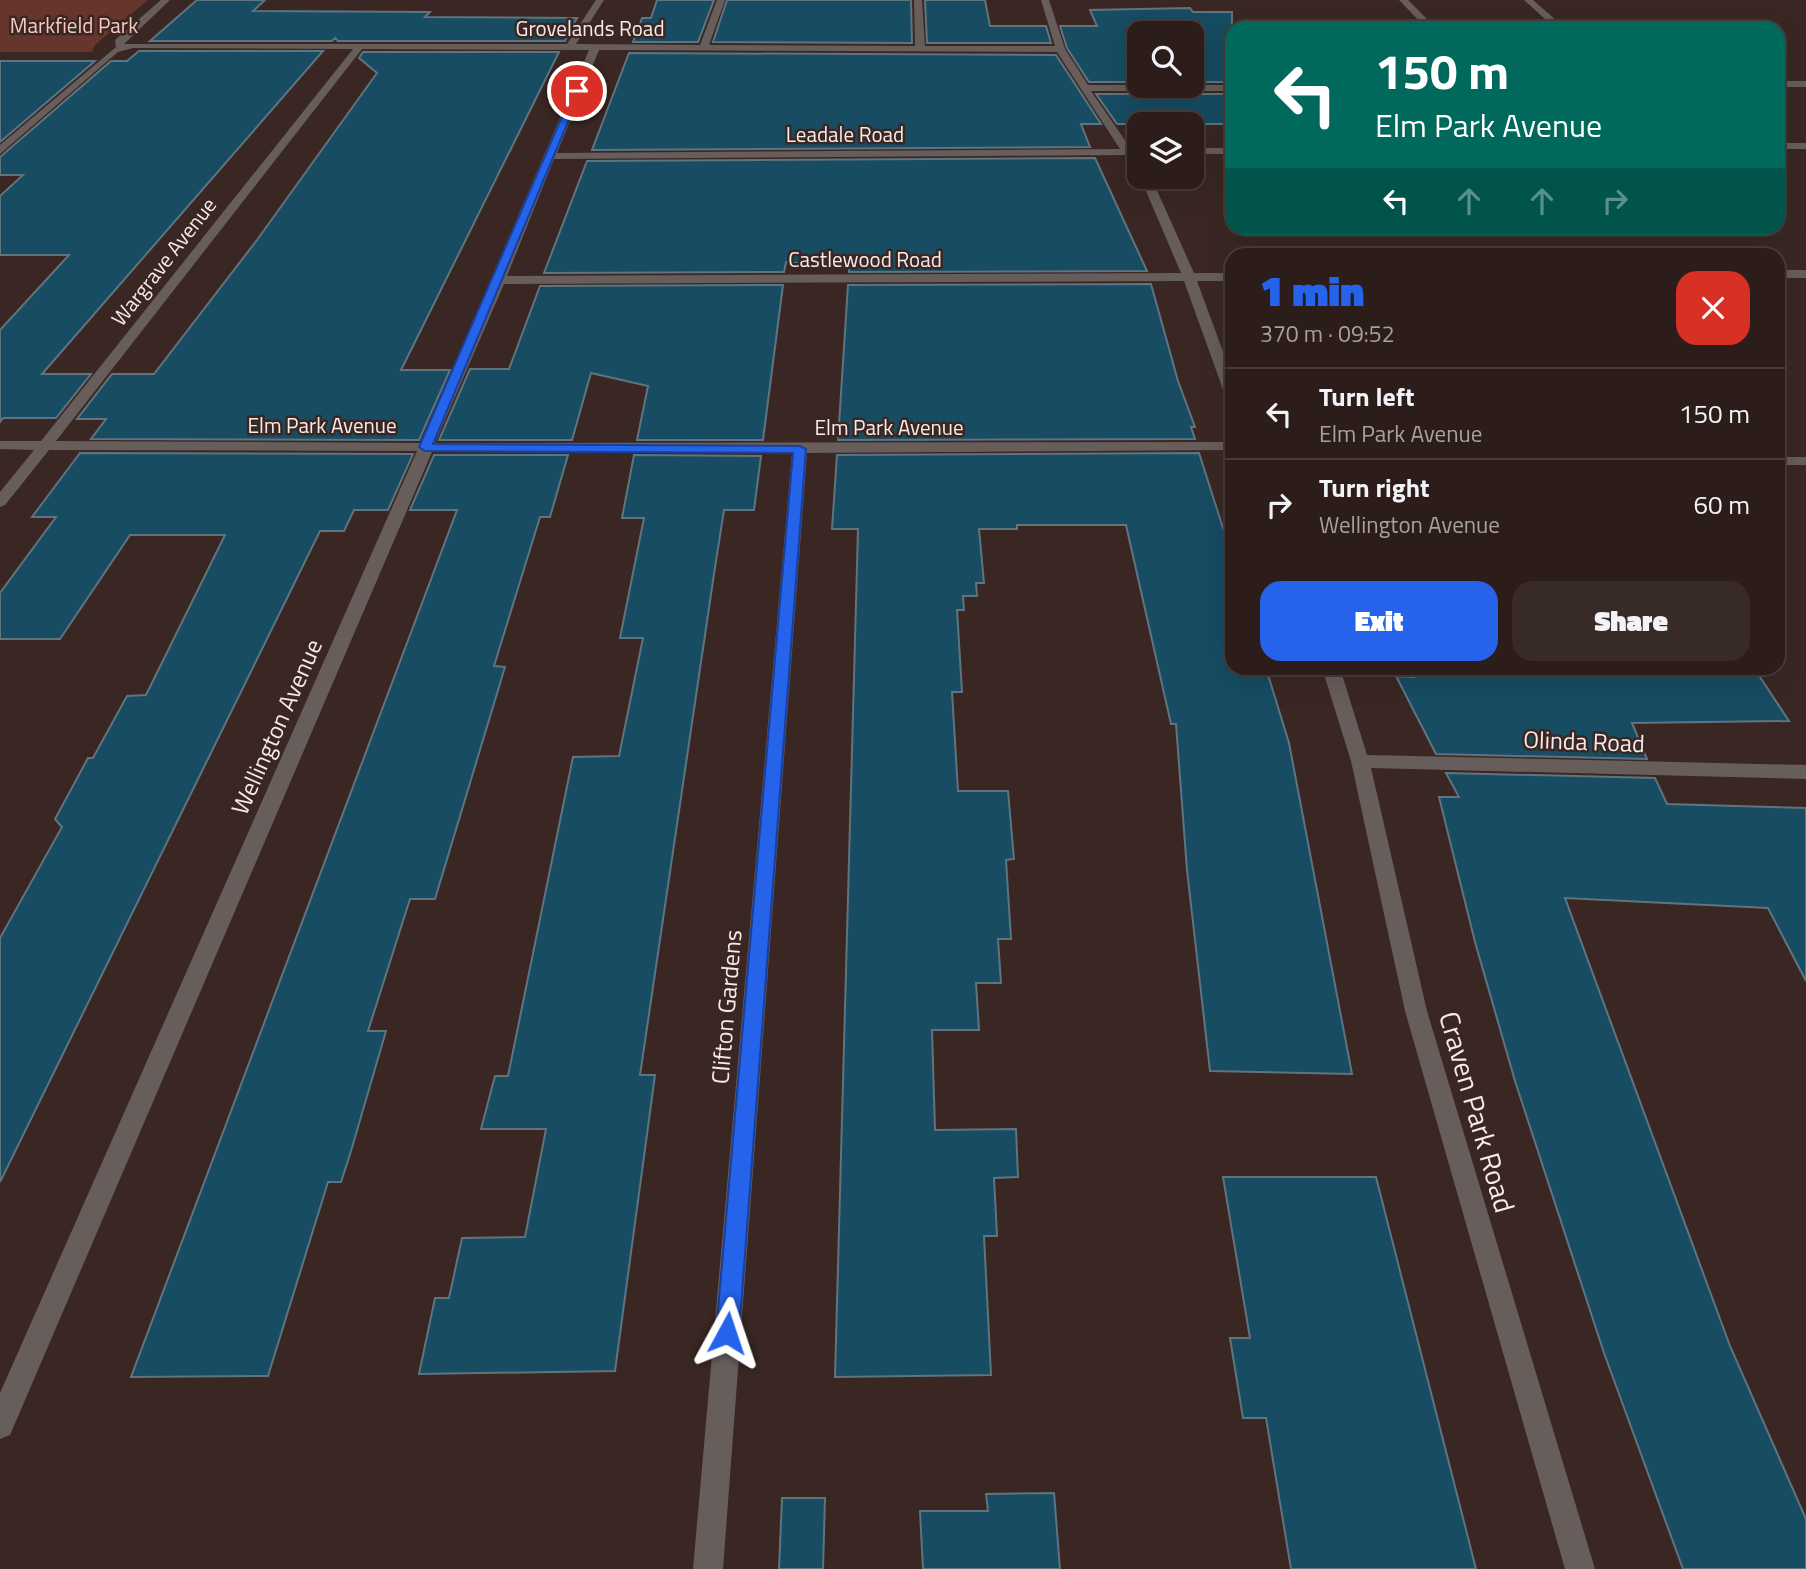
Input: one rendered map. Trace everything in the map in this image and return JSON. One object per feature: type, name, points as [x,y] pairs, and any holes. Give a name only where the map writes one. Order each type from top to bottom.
[{"type":"street","points":[[0,151],[120,47],[118,42],[166,0]]},
{"type":"street","points":[[570,46],[600,0]]},
{"type":"street","points":[[704,46],[721,0]]},
{"type":"street","points":[[918,0],[920,48]]},
{"type":"street","points":[[1045,0],[1060,48],[1118,141],[1127,147]]},
{"type":"street","points":[[1403,0],[1424,21]]},
{"type":"street","points":[[1528,0],[1552,21]]},
{"type":"street","name":"Grovelands Road","points":[[120,47],[1060,48]]},
{"type":"street","name":"Wargrave Avenue","points":[[0,502],[359,47]]},
{"type":"street","name":"Wellington Avenue","points":[[0,1425],[499,281],[595,47]]},
{"type":"street","points":[[1785,84],[1806,84]]},
{"type":"street","points":[[1086,88],[1225,88]]},
{"type":"street","points":[[1785,146],[1806,146]]},
{"type":"street","points":[[1204,151],[1225,150]]},
{"type":"street","name":"Leadale Road","points":[[550,156],[1127,152]]},
{"type":"street","points":[[1151,189],[1189,277],[1225,376]]},
{"type":"street","points":[[1785,274],[1806,274]]},
{"type":"street","name":"Castlewood Road","points":[[499,281],[1225,277]]},
{"type":"street","name":"Elm Park Avenue","points":[[0,445],[800,449],[1225,446]]},
{"type":"street","name":"Clifton Gardens","points":[[708,1569],[800,449]]},
{"type":"street","points":[[1785,461],[1806,461]]},
{"type":"street","name":"Craven Park Road","points":[[1333,675],[1360,761],[1416,1011],[1580,1569]]},
{"type":"street","name":"Olinda Road","points":[[1360,761],[1806,772]]},
{"type":"green space","name":"Markfield Park","points":[[0,0],[148,0],[95,45],[92,52],[0,52]]},
{"type":"building","points":[[197,0],[265,0],[253,11],[430,12],[425,17],[577,18],[565,41],[338,41],[335,38],[332,41],[150,41]]},
{"type":"building","points":[[657,0],[714,0],[698,42],[633,42],[642,18],[651,18]]},
{"type":"building","points":[[727,0],[911,0],[912,43],[713,42]]},
{"type":"building","points":[[925,0],[985,0],[990,26],[1046,26],[1051,43],[927,43]]},
{"type":"building","points":[[1190,8],[1193,12],[1232,12],[1232,21],[1225,21],[1225,82],[1204,82],[1204,21],[1127,21],[1127,82],[1089,82],[1067,48],[1060,26],[1097,26],[1090,10]]},
{"type":"building","points":[[139,51],[323,51],[42,374],[91,374],[56,418],[3,418],[0,422],[0,330],[69,255],[0,255],[0,196],[23,175],[0,175],[0,157],[111,61],[127,61]]},
{"type":"building","points":[[363,52],[559,52],[401,370],[450,370],[419,440],[91,439],[106,419],[77,419],[112,374],[154,374],[257,240],[377,73],[359,58]]},
{"type":"building","points":[[629,53],[1056,55],[1101,124],[1081,124],[1090,147],[592,150]]},
{"type":"building","points":[[0,61],[95,61],[0,142]]},
{"type":"building","points":[[1096,94],[1127,94],[1127,98],[1204,98],[1204,94],[1225,94],[1225,124],[1204,124],[1204,112],[1127,112],[1127,124],[1117,124]]},
{"type":"building","points":[[1095,158],[1147,271],[849,272],[849,268],[786,262],[784,272],[544,273],[587,161]]},
{"type":"building","points":[[1151,284],[1178,381],[1195,427],[1191,427],[1195,439],[838,440],[848,285]]},
{"type":"building","points":[[783,285],[763,440],[637,440],[648,386],[591,373],[572,440],[439,440],[470,369],[509,369],[540,286]]},
{"type":"building","points":[[80,453],[413,454],[388,510],[354,510],[344,531],[320,531],[0,1182],[0,938],[62,827],[55,819],[88,758],[93,758],[127,696],[146,695],[225,535],[130,535],[60,639],[0,639],[0,593],[56,517],[32,517]]},
{"type":"building","points":[[1199,453],[1225,534],[1225,675],[1268,675],[1289,743],[1352,1074],[1210,1071],[1187,870],[1176,724],[1171,724],[1126,525],[1017,525],[1017,529],[979,529],[984,583],[976,583],[977,596],[963,596],[964,610],[957,610],[962,692],[952,692],[958,791],[1008,791],[1014,859],[1006,860],[1011,939],[998,939],[1001,983],[976,983],[979,1030],[932,1030],[935,1130],[1016,1129],[1018,1177],[994,1178],[997,1236],[984,1236],[991,1375],[835,1377],[858,529],[832,529],[837,455]]},
{"type":"building","points":[[434,455],[568,455],[550,517],[540,517],[494,666],[505,667],[435,899],[410,899],[368,1031],[386,1031],[351,1151],[341,1182],[328,1182],[268,1376],[131,1377],[457,510],[410,510]]},
{"type":"building","points":[[634,455],[761,456],[754,510],[724,510],[640,1075],[655,1075],[615,1371],[419,1374],[435,1298],[449,1298],[462,1238],[525,1237],[546,1129],[481,1129],[495,1076],[508,1076],[573,757],[619,756],[643,638],[620,638],[644,518],[622,518]]},
{"type":"building","points":[[1413,675],[1759,675],[1789,721],[1632,723],[1647,759],[1436,754],[1396,676],[1414,677]]},
{"type":"building","points":[[1446,773],[1655,778],[1667,804],[1806,808],[1806,981],[1768,908],[1565,898],[1730,1346],[1806,1519],[1806,1569],[1683,1569],[1604,1353],[1515,1081],[1475,942],[1439,797],[1459,797]]},
{"type":"building","points":[[1223,1177],[1376,1177],[1476,1569],[1291,1569],[1266,1418],[1243,1418],[1230,1338],[1250,1338]]},
{"type":"building","points":[[1054,1493],[1060,1569],[923,1569],[920,1511],[988,1511],[986,1494]]},
{"type":"building","points":[[782,1498],[825,1498],[823,1569],[779,1569]]},
{"type":"route","points":[[577,91],[499,281],[425,447],[800,449],[727,1333]]}]
